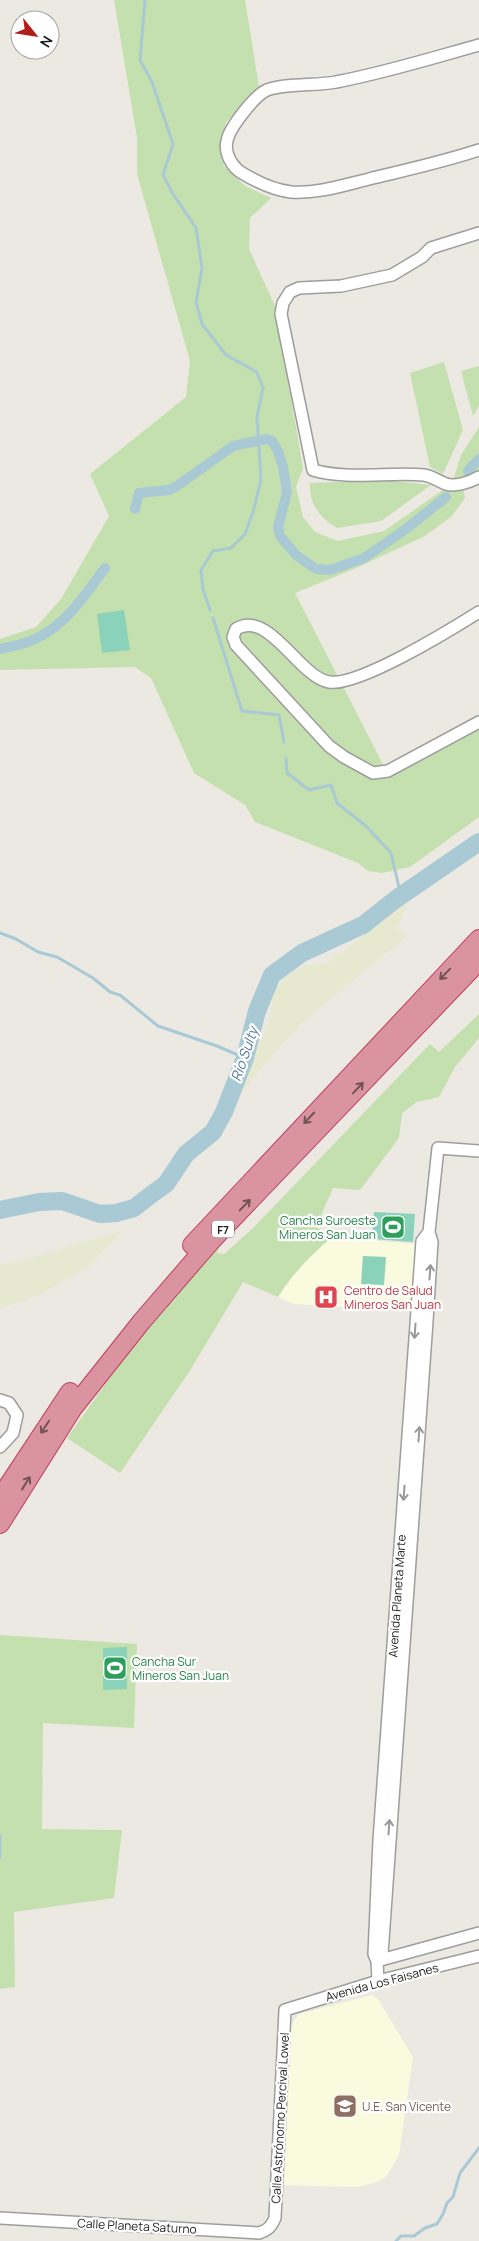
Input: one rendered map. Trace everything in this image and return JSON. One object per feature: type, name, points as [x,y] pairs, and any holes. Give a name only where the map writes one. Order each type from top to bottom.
[{"type":"highway","name":"F7","points":[[0,1496],[74,1387],[176,1263],[221,1211],[479,939]]},
{"type":"highway","name":"F7","points":[[0,1524],[73,1408],[142,1321],[212,1240],[479,960]]},
{"type":"street","points":[[479,45],[346,80],[319,85],[266,90],[238,119],[226,144],[227,154],[239,171],[263,184],[279,190],[293,192],[325,189],[449,160],[479,150]]},
{"type":"street","points":[[479,233],[431,248],[422,258],[392,275],[342,286],[299,288],[290,292],[283,302],[281,314],[313,470],[330,475],[386,474],[428,476],[446,484],[469,482],[479,477]]},
{"type":"street","points":[[479,612],[394,660],[348,681],[339,682],[327,682],[316,676],[280,644],[256,626],[242,625],[236,629],[233,637],[236,645],[329,746],[344,757],[373,773],[388,771],[479,722]]},
{"type":"street","name":"Avenida Planeta Marte","points":[[378,1981],[377,1961],[382,1954],[427,1321],[432,1242],[429,1232],[438,1148],[479,1151]]},
{"type":"street","points":[[0,1400],[9,1403],[17,1415],[13,1432],[0,1447]]},
{"type":"street","name":"Avenida Los Faisanes","points":[[377,1961],[479,1933]]},
{"type":"street","name":"Avenida Los Faisanes","points":[[286,2010],[378,1981],[479,1956]]},
{"type":"street","name":"Calle Astrónomo Percival Lowel","points":[[272,2225],[279,2153],[286,2010]]},
{"type":"street","name":"Calle Planeta Saturno","points":[[0,2218],[259,2233],[266,2231],[272,2225]]},
{"type":"shaded area","points":[[407,902],[398,929],[406,937],[298,1026],[234,1101],[269,1022],[274,990],[287,976],[304,965],[326,964]]},
{"type":"shaded area","points":[[124,1230],[89,1266],[39,1295],[0,1309],[0,1264],[24,1260]]},
{"type":"shaded area","points":[[332,1237],[416,1244],[411,1299],[399,1310],[294,1304],[278,1297],[287,1282],[308,1257]]},
{"type":"shaded area","name":"U.E. San Vicente","points":[[372,1995],[378,1999],[413,2057],[399,2155],[386,2177],[377,2182],[358,2187],[282,2185],[279,2181],[290,2026],[299,2014]]},
{"type":"green space","points":[[114,0],[245,0],[259,87],[226,122],[220,145],[224,166],[245,186],[271,198],[250,218],[249,249],[275,306],[303,468],[296,487],[303,517],[315,532],[338,541],[384,531],[444,489],[463,486],[465,498],[451,517],[425,536],[354,569],[295,593],[389,776],[479,728],[479,817],[410,867],[382,873],[368,871],[358,863],[255,822],[245,805],[194,773],[151,678],[135,667],[0,670],[0,639],[36,627],[61,599],[109,516],[90,474],[186,397],[190,361],[137,174],[137,138]]},
{"type":"green space","points":[[444,362],[463,430],[443,474],[430,467],[410,373]]},
{"type":"green space","points":[[479,366],[479,406],[473,416],[461,371]]},
{"type":"green space","points":[[479,427],[479,471],[453,480],[461,455]]},
{"type":"green space","points":[[385,480],[431,485],[381,521],[337,528],[320,514],[313,504],[311,497],[310,483]]},
{"type":"green space","points":[[124,610],[130,650],[102,653],[97,614]]},
{"type":"green space","points":[[479,1014],[479,1038],[455,1067],[439,1097],[417,1102],[402,1113],[399,1138],[360,1190],[333,1188],[316,1227],[332,1237],[303,1265],[278,1297],[243,1282],[189,1372],[120,1473],[67,1438],[138,1338],[220,1245],[217,1253],[224,1254],[252,1229],[430,1044],[439,1052]]},
{"type":"green space","name":"Cancha Suroeste Mineros San Juan","points":[[374,1212],[415,1214],[413,1242],[372,1239]]},
{"type":"green space","points":[[363,1256],[386,1257],[384,1285],[361,1284]]},
{"type":"green space","points":[[0,1635],[137,1644],[134,1728],[43,1723],[42,1829],[122,1830],[114,1898],[14,1912],[15,1987],[0,1989]]},
{"type":"green space","name":"Cancha Sur Mineros San Juan","points":[[127,1647],[127,1689],[103,1690],[103,1648]]},
{"type":"waterway","points":[[145,0],[140,60],[152,82],[173,144],[163,175],[173,194],[196,228],[202,268],[196,302],[202,324],[226,355],[257,372],[263,388],[257,417],[261,479],[254,509],[245,534],[231,548],[213,551],[201,570],[203,589],[210,610]]},
{"type":"waterway","points":[[135,509],[139,493],[169,490],[233,446],[266,439],[272,441],[278,451],[287,492],[278,527],[280,536],[296,555],[316,569],[330,570],[364,558],[406,529],[446,497]]},
{"type":"waterway","points":[[468,471],[479,459]]},
{"type":"waterway","points":[[0,649],[31,641],[51,630],[77,605],[105,568]]},
{"type":"waterway","points":[[213,618],[242,711],[279,715],[284,742]]},
{"type":"waterway","points":[[286,758],[287,773],[309,790],[331,785],[337,803],[366,826],[391,853],[401,896]]},
{"type":"waterway","name":"Río Sulty","points":[[0,1210],[39,1202],[62,1201],[100,1214],[116,1213],[134,1208],[166,1184],[186,1154],[213,1132],[224,1112],[245,1058],[257,1011],[272,975],[302,953],[363,925],[396,899],[479,842]]},
{"type":"waterway","points":[[0,933],[16,939],[38,952],[57,957],[93,978],[110,992],[120,995],[158,1026],[217,1046],[245,1058]]},
{"type":"waterway","points":[[0,1835],[0,1857]]},
{"type":"waterway","points":[[396,2241],[401,2236],[414,2236],[425,2228],[437,2224],[447,2203],[453,2197],[460,2173],[479,2148]]},
{"type":"place","name":"Cancha Suroeste Mineros San Juan","points":[[393,1227]]},
{"type":"place","name":"Centro de Salud Mineros San Juan","points":[[326,1297]]},
{"type":"place","name":"Cancha Sur Mineros San Juan","points":[[115,1668]]},
{"type":"place","name":"U.E. San Vicente","points":[[345,2106]]}]
